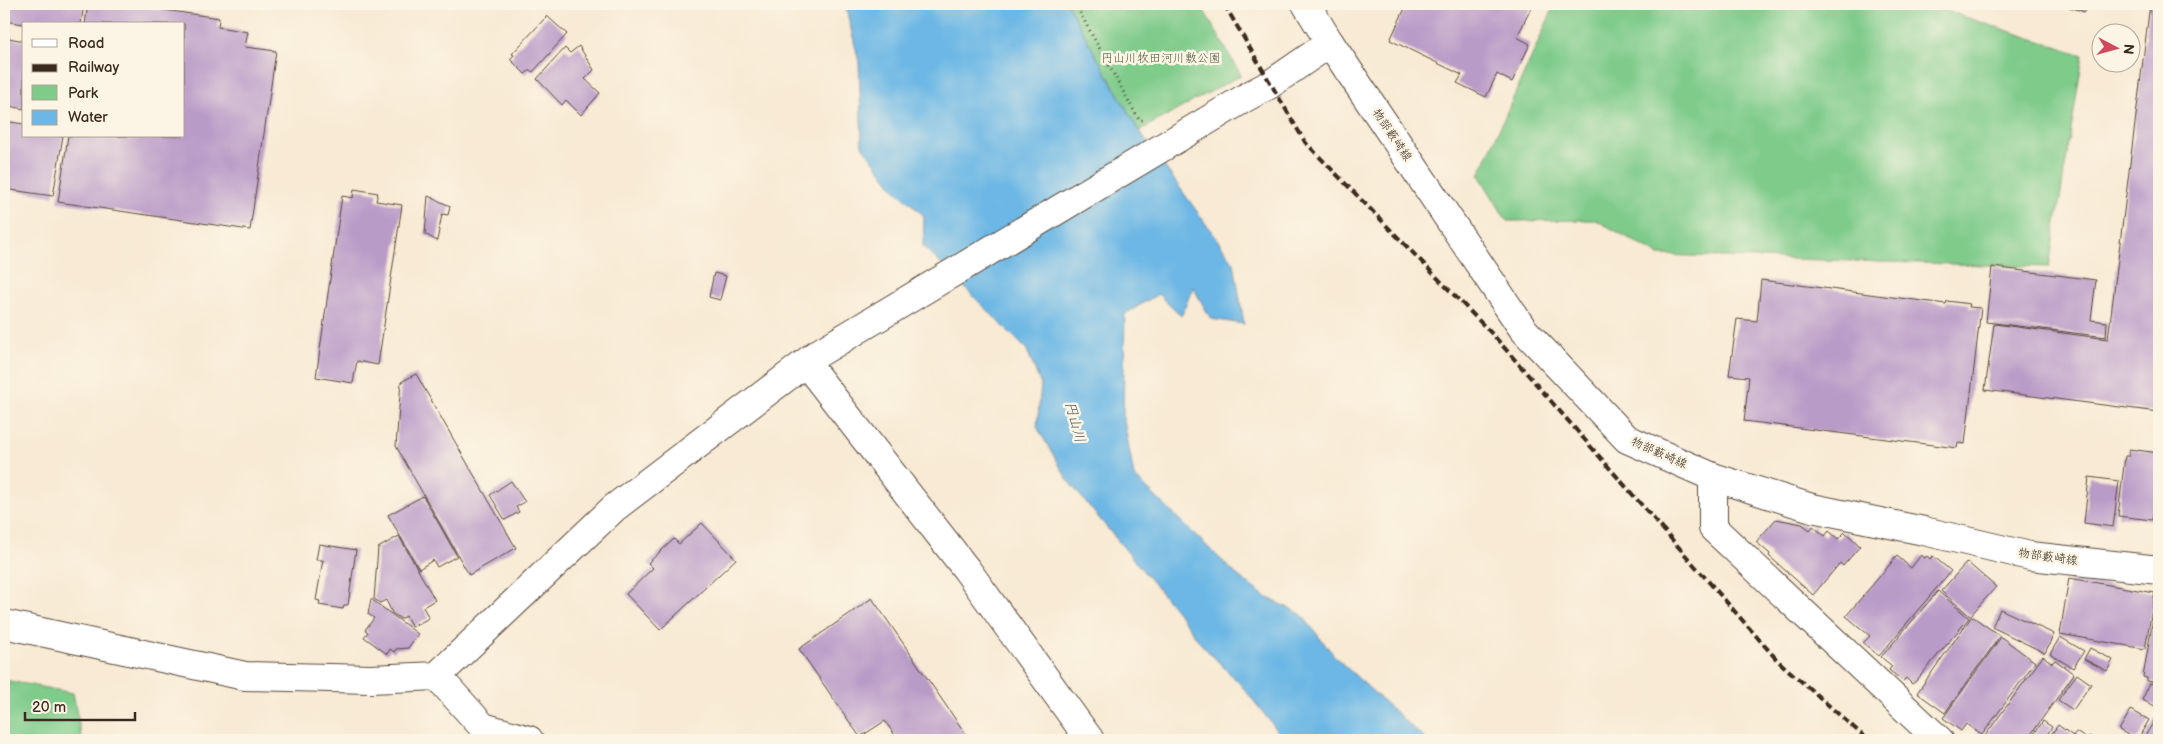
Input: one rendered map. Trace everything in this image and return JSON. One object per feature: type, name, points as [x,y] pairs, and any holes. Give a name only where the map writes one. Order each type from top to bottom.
[{"type":"street","name":"物部藪崎線","points":[[1306,4],[1330,43],[1523,330],[1627,439],[1713,477],[1812,508],[1924,531],[2030,556],[2159,570]]},
{"type":"street","points":[[4,624],[245,676],[371,679],[437,676],[614,508],[812,359],[1269,85],[1330,43]]},
{"type":"street","points":[[812,359],[1090,740]]},
{"type":"street","points":[[1713,477],[1713,528],[1939,740]]},
{"type":"street","points":[[437,676],[483,727],[529,740]]},
{"type":"path","points":[[1075,4],[1139,120],[1146,120]]},
{"type":"green space","name":"円山川牧田河川敷公園","points":[[1067,4],[1200,4],[1241,75],[1139,131]]},
{"type":"green space","points":[[1555,4],[1925,4],[2083,55],[2049,267],[1659,255],[1596,220],[1507,221],[1479,175]]},
{"type":"green space","points":[[4,680],[73,693],[82,740],[4,740]]},
{"type":"water","name":"円山川","points":[[845,4],[1067,4],[1139,131],[1234,263],[1244,324],[1211,319],[1193,287],[1181,316],[1158,294],[1125,314],[1123,415],[1134,476],[1237,575],[1264,596],[1301,614],[1336,658],[1426,740],[1285,740],[1241,685],[1201,644],[1179,614],[1069,482],[1037,427],[1041,385],[1027,350],[923,246],[924,216],[894,188],[862,146],[859,62]]},
{"type":"building","points":[[4,4],[84,4],[81,22],[22,22],[22,24],[4,21]]},
{"type":"building","points":[[88,4],[123,4],[219,18],[218,27],[248,32],[245,47],[276,51],[250,230],[58,202],[68,138],[185,138],[185,22],[85,22]]},
{"type":"building","points":[[1407,4],[1533,4],[1517,37],[1530,44],[1512,82],[1497,74],[1486,97],[1457,83],[1462,75],[1390,40]]},
{"type":"building","points":[[2060,4],[2088,4],[2085,12]]},
{"type":"building","points":[[2150,4],[2159,4],[2159,412],[1985,390],[1994,324],[2108,339]]},
{"type":"building","points":[[547,16],[567,34],[533,72],[530,70],[525,74],[510,59],[514,55],[512,54]]},
{"type":"building","points":[[4,37],[22,41],[22,109],[4,105]]},
{"type":"building","points":[[579,46],[594,70],[585,79],[600,93],[581,115],[566,100],[562,105],[537,79],[565,48],[570,53]]},
{"type":"building","points":[[4,121],[22,124],[22,138],[63,138],[53,196],[4,189]]},
{"type":"building","points":[[354,189],[378,193],[376,201],[402,205],[378,365],[357,361],[353,383],[316,377],[342,196],[353,198]]},
{"type":"building","points":[[428,196],[450,206],[448,215],[442,214],[437,241],[425,234]]},
{"type":"building","points":[[1992,267],[2096,280],[2091,320],[2107,322],[2106,337],[1986,322]]},
{"type":"building","points":[[714,273],[726,276],[720,300],[709,297]]},
{"type":"building","points":[[1761,280],[1946,304],[1947,301],[1970,304],[1969,307],[1981,308],[1965,444],[1958,443],[1957,448],[1744,421],[1749,377],[1729,375],[1737,319],[1757,321]]},
{"type":"building","points":[[416,374],[516,548],[469,575],[396,446],[401,382]]},
{"type":"building","points":[[2129,449],[2159,453],[2159,515],[2153,514],[2152,520],[2118,516],[2125,456],[2129,456]]},
{"type":"building","points":[[2089,477],[2119,481],[2113,527],[2084,523]]},
{"type":"building","points":[[511,481],[525,502],[516,507],[519,512],[505,520],[490,495]]},
{"type":"building","points":[[423,496],[457,556],[437,567],[433,560],[419,569],[388,515]]},
{"type":"building","points":[[1776,519],[1802,524],[1810,530],[1813,526],[1825,536],[1829,531],[1838,539],[1845,532],[1860,546],[1843,566],[1840,563],[1813,595],[1756,542]]},
{"type":"building","points":[[702,523],[736,559],[660,630],[626,594],[653,568],[648,563],[674,539],[679,544]]},
{"type":"building","points":[[399,536],[435,600],[423,607],[429,618],[412,627],[406,616],[401,619],[392,613],[386,600],[380,603],[374,599],[378,548]]},
{"type":"building","points":[[319,544],[356,550],[348,605],[344,605],[343,609],[319,605],[320,601],[316,600],[323,560],[316,560]]},
{"type":"building","points":[[1921,555],[1925,558],[1927,556],[1930,559],[1933,556],[1951,571],[1879,656],[1863,643],[1870,636],[1846,616],[1897,556],[1911,568]]},
{"type":"building","points":[[1967,562],[1996,587],[1970,616],[1941,591]]},
{"type":"building","points":[[2069,578],[2155,593],[2145,649],[2060,634]]},
{"type":"building","points":[[1938,591],[1969,618],[1916,681],[1912,684],[1906,678],[1903,681],[1889,670],[1892,666],[1881,657]]},
{"type":"building","points":[[2157,595],[2159,595],[2159,683],[2147,681],[2147,678],[2143,677]]},
{"type":"building","points":[[872,598],[969,739],[898,740],[885,721],[860,737],[799,649]]},
{"type":"building","points":[[371,599],[418,634],[408,648],[396,649],[394,652],[390,649],[387,654],[364,637],[368,632],[365,630],[374,618],[368,614]]},
{"type":"building","points":[[2000,609],[2054,634],[2045,653],[1992,627]]},
{"type":"building","points":[[1972,616],[2000,636],[1945,713],[1917,693]]},
{"type":"building","points":[[2001,637],[2035,662],[1982,735],[1966,724],[1961,731],[1943,718]]},
{"type":"building","points":[[2060,637],[2084,651],[2073,668],[2050,654]]},
{"type":"building","points":[[2090,648],[2113,660],[2107,671],[2084,659]]},
{"type":"building","points":[[2043,656],[2052,663],[2055,660],[2074,674],[2027,740],[1982,740]]},
{"type":"building","points":[[2077,674],[2091,684],[2073,710],[2058,700]]},
{"type":"building","points":[[2150,683],[2159,687],[2159,708],[2142,700]]},
{"type":"building","points":[[2131,710],[2149,720],[2137,740],[2119,730]]},
{"type":"building","points":[[2159,712],[2159,740],[2143,740]]},
{"type":"building","points":[[2043,721],[2052,727],[2048,733],[2051,735],[2058,725],[2073,736],[2076,732],[2087,739],[2089,736],[2095,740],[2030,740]]},
{"type":"railway","points":[[1224,4],[1305,142],[1495,337],[1778,661],[1868,740]]}]
